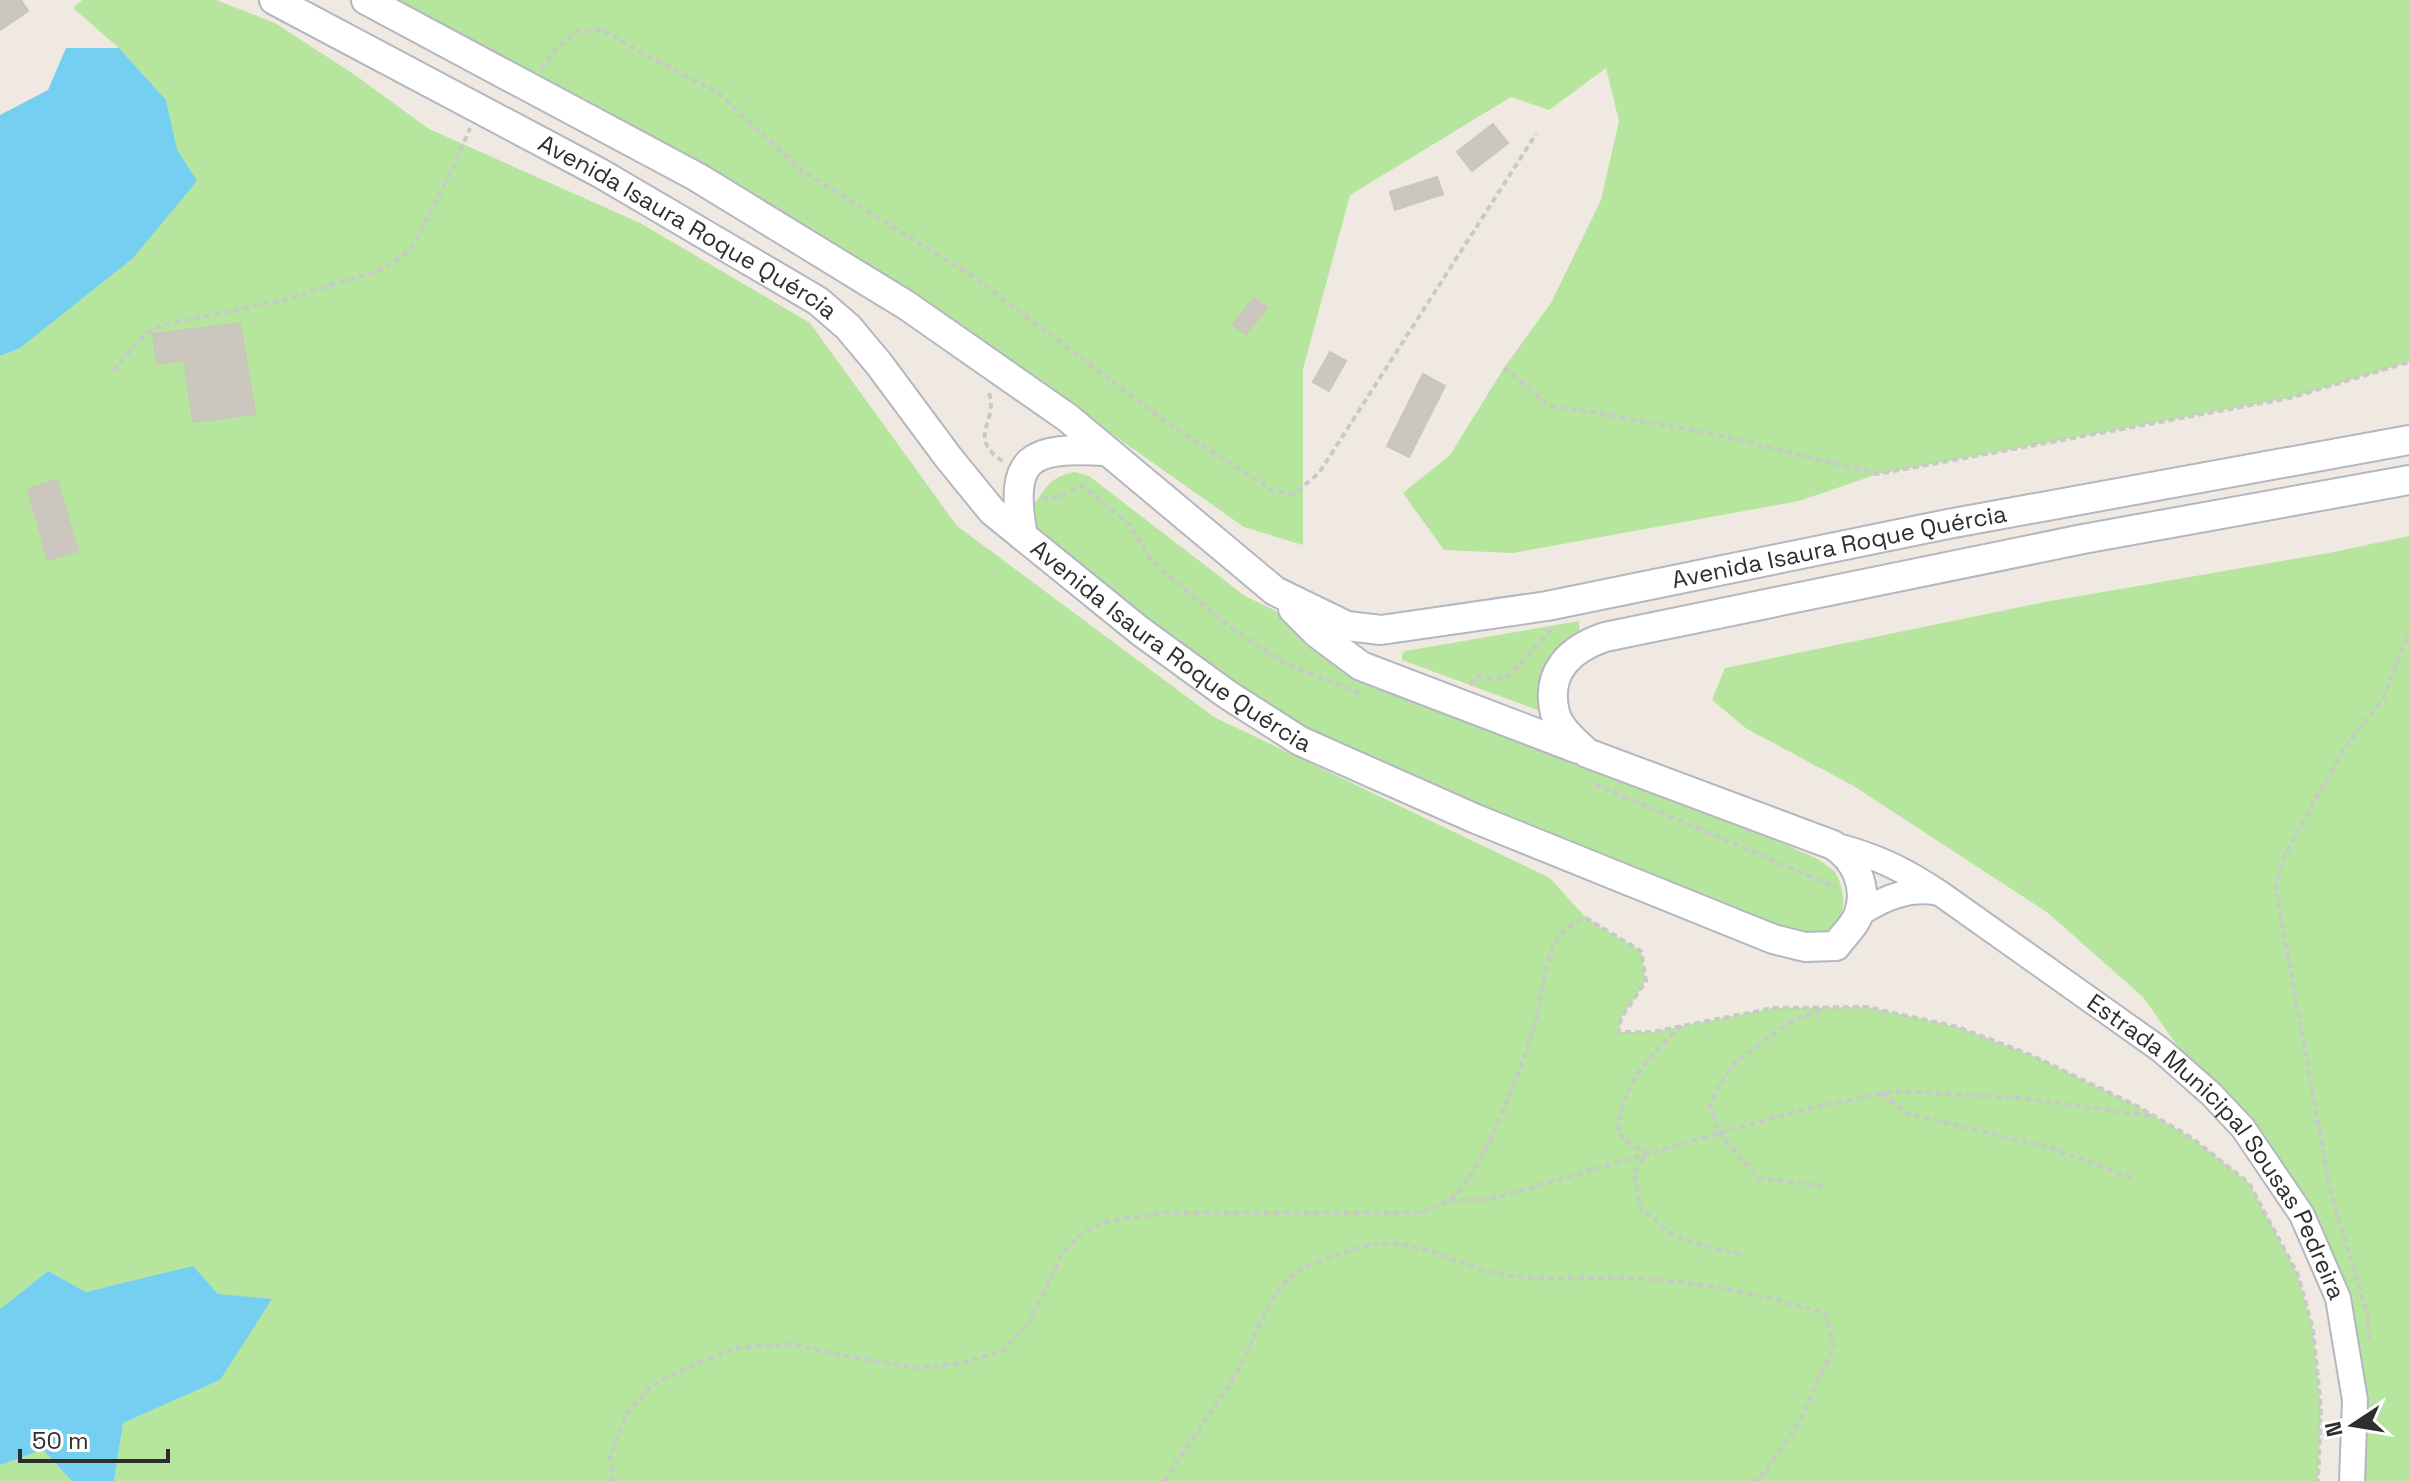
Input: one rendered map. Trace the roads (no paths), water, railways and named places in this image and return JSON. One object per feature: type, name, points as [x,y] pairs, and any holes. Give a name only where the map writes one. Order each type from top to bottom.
[{"type":"main road","name":"Avenida Isaura Roque Quércia","points":[[274,0],[479,107],[716,239],[818,301],[848,327],[879,364],[992,511],[1140,631],[1228,695],[1300,741],[1476,819],[1773,939],[1805,947],[1836,946],[1859,914],[1861,883],[1855,866],[1847,854],[1833,845],[1361,666],[1318,634],[1275,591],[1068,418],[906,305],[697,177],[366,0]]},
{"type":"main road","name":"Avenida Isaura Roque Quércia","points":[[1275,591],[1347,626],[1381,630],[1424,625],[1547,606],[1948,524],[2409,440]]},
{"type":"main road","points":[[1023,536],[1018,495],[1021,473],[1037,455],[1065,449],[1105,451]]},
{"type":"main road","name":"Avenida Isaura Roque Quércia","points":[[1587,753],[1566,732],[1555,714],[1554,690],[1559,670],[1572,653],[1587,643],[1605,637],[2083,539],[2409,480]]},
{"type":"street","name":"Estrada Municipal Sousas Pedreira","points":[[1833,845],[1860,851],[1905,870],[1941,894],[2161,1050],[2211,1094],[2243,1128],[2302,1215],[2338,1298],[2355,1400],[2352,1481]]},
{"type":"street","points":[[1859,914],[1901,893],[1922,890],[1941,894]]},
{"type":"water","points":[[66,48],[119,48],[166,100],[177,149],[197,181],[133,258],[20,348],[0,356],[0,115],[48,90]]},
{"type":"water","points":[[193,1266],[218,1294],[272,1299],[220,1380],[123,1423],[114,1481],[72,1481],[43,1450],[0,1465],[0,1309],[48,1271],[86,1292]]}]
